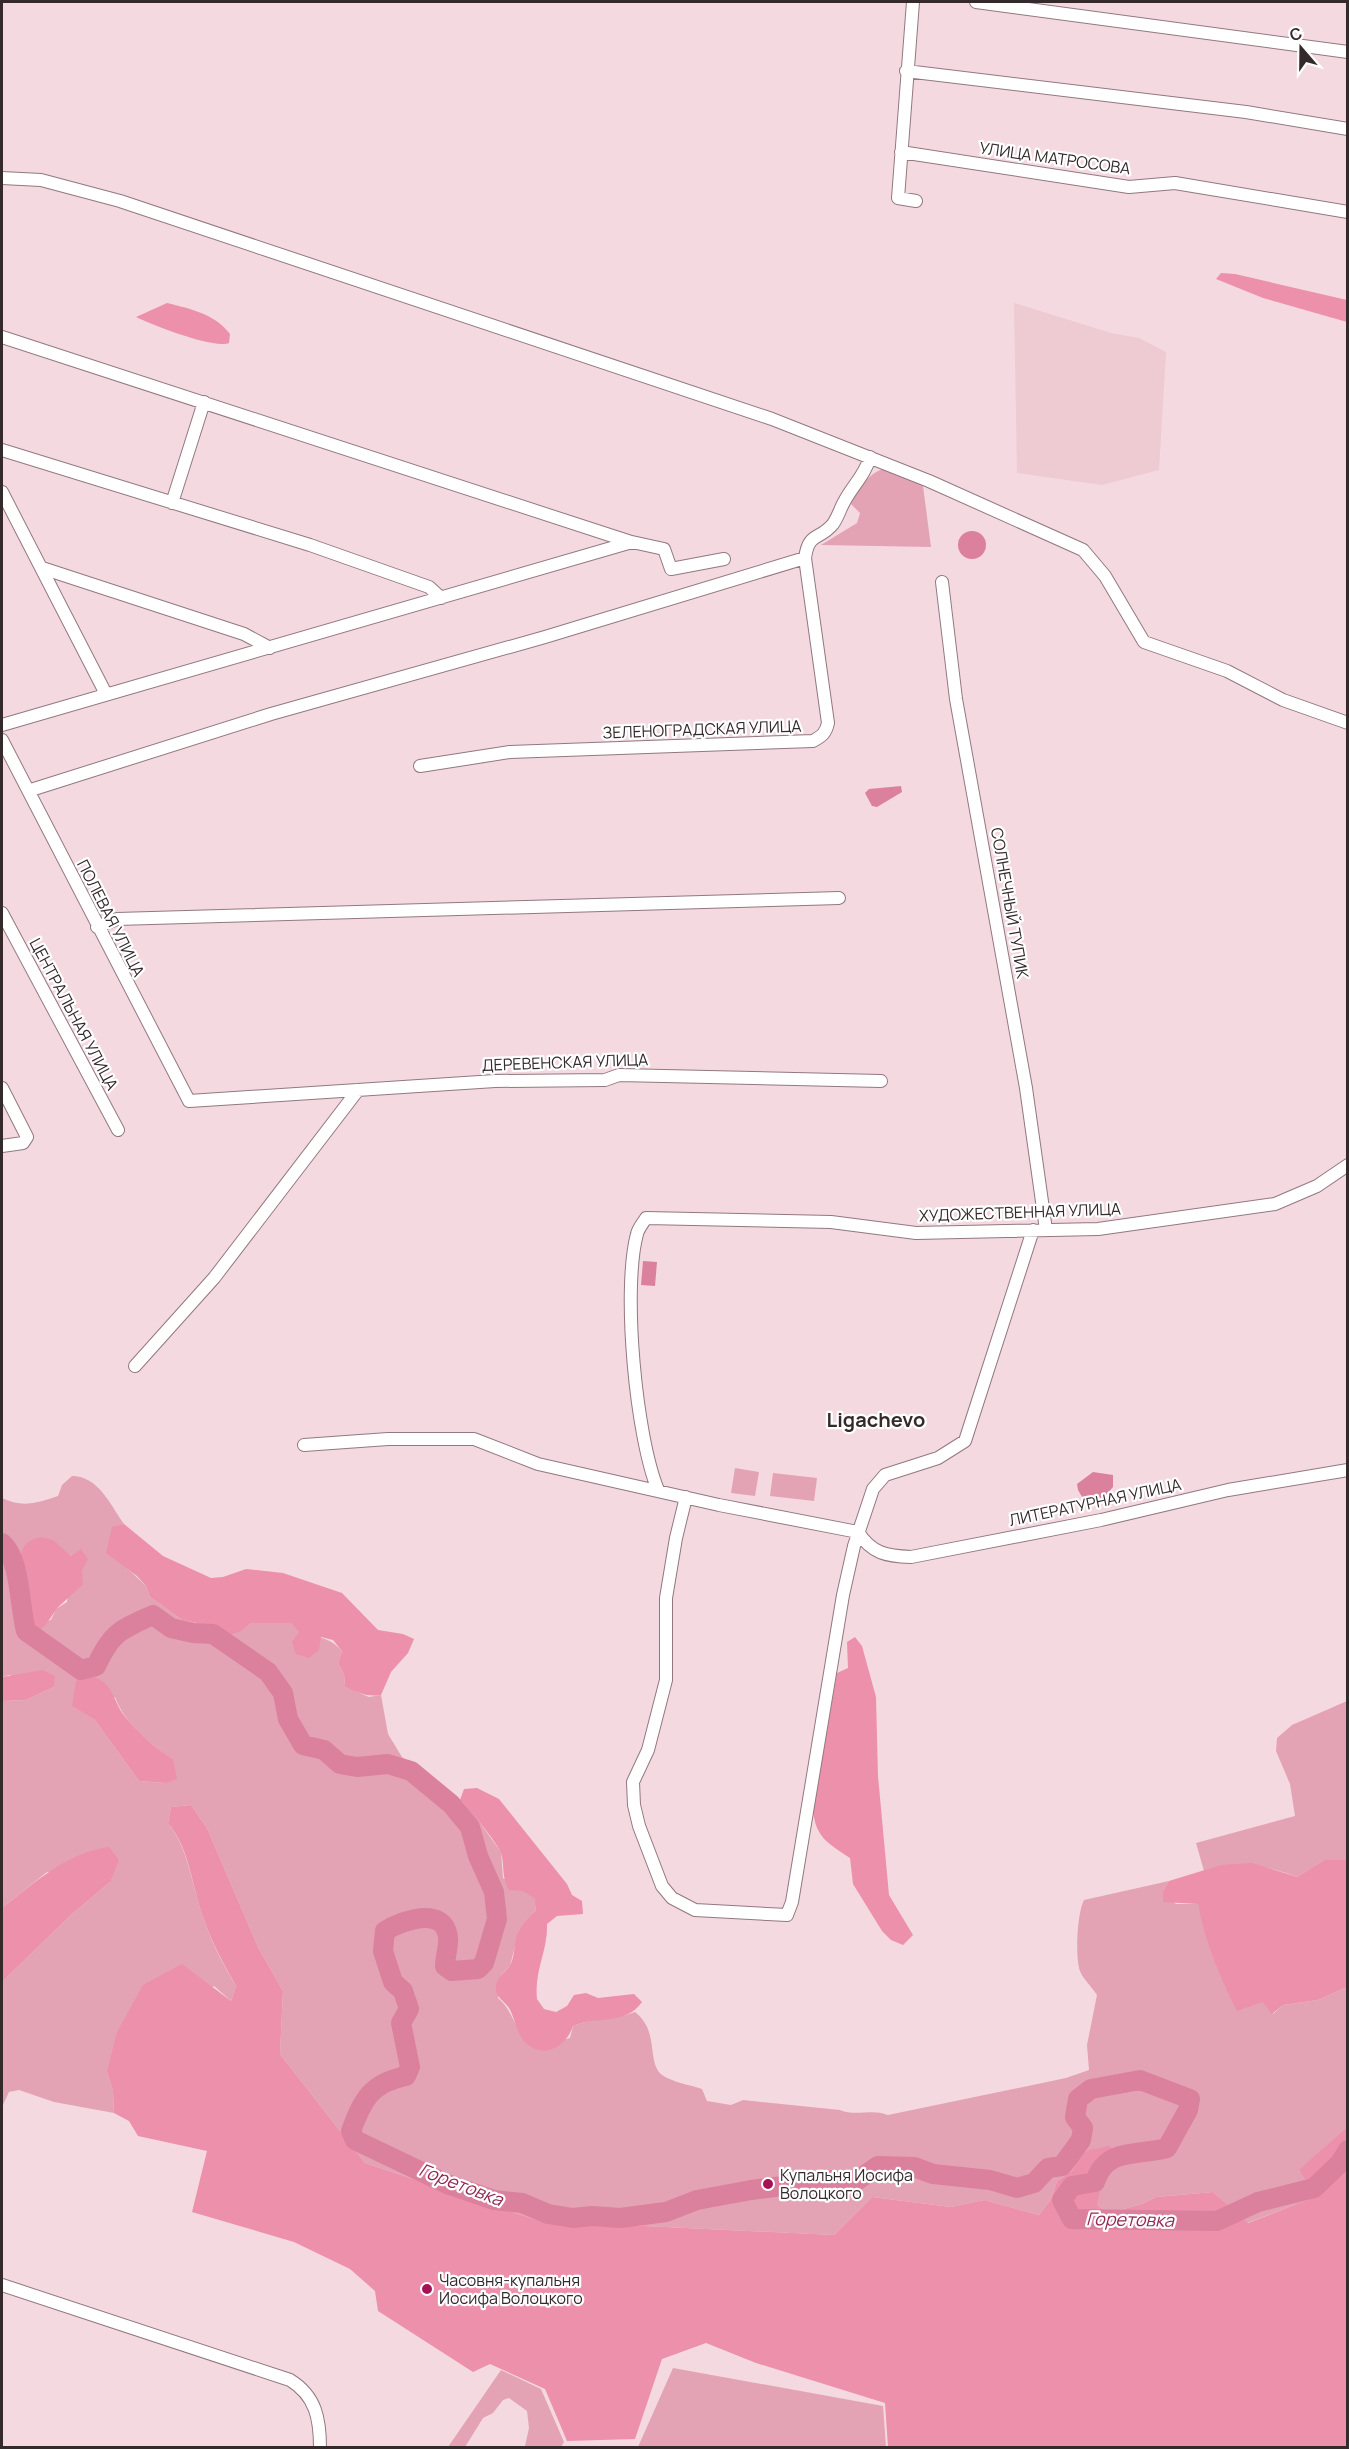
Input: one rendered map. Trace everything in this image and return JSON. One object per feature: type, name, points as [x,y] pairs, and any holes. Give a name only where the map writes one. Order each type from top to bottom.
[{"type":"street","points":[[913,2],[898,198],[916,201]]},
{"type":"street","points":[[976,2],[1347,52]]},
{"type":"street","points":[[906,71],[1246,112],[1347,129]]},
{"type":"street","name":"УЛИЦА МАТРОСОВА","points":[[901,152],[1129,187],[1175,183],[1347,212]]},
{"type":"street","points":[[2,178],[41,180],[120,201],[772,419],[870,457],[1083,550],[1105,576],[1144,642],[1227,671],[1283,700],[1347,723]]},
{"type":"street","points":[[2,337],[632,542],[664,549],[671,569],[724,560]]},
{"type":"street","points":[[172,502],[204,402]]},
{"type":"street","points":[[2,450],[310,545],[429,587],[441,598]]},
{"type":"street","points":[[34,789],[271,714],[545,638],[805,558],[807,543],[813,537],[826,532],[835,521],[844,501],[866,473],[870,457]]},
{"type":"street","points":[[2,492],[106,694]]},
{"type":"street","points":[[2,725],[632,542]]},
{"type":"street","name":"ЗЕЛЕНОГРАДСКАЯ УЛИЦА","points":[[420,766],[510,752],[813,741],[826,731],[828,723],[805,558]]},
{"type":"street","points":[[42,568],[244,634],[270,648]]},
{"type":"street","name":"СОЛНЕЧНЫЙ ТУПИК","points":[[942,582],[956,699],[1026,1088],[1046,1230]]},
{"type":"street","name":"ПОЛЕВАЯ УЛИЦА","points":[[2,740],[189,1101],[199,1102]]},
{"type":"street","points":[[97,927],[117,919],[839,898]]},
{"type":"street","name":"ЦЕНТРАЛЬНАЯ УЛИЦА","points":[[2,913],[118,1130]]},
{"type":"street","name":"ДЕРЕВЕНСКАЯ УЛИЦА","points":[[199,1102],[214,1099],[495,1081],[605,1080],[619,1074],[881,1081]]},
{"type":"street","points":[[2,1088],[25,1132],[26,1140],[19,1145],[2,1146]]},
{"type":"street","points":[[135,1366],[214,1278],[358,1090]]},
{"type":"street","name":"ХУДОЖЕСТВЕННАЯ УЛИЦА","points":[[658,1490],[646,1457],[634,1368],[630,1285],[637,1233],[646,1218],[831,1222],[925,1233],[1046,1230],[1148,1224],[1275,1204],[1317,1186],[1347,1165]]},
{"type":"street","points":[[686,1497],[676,1538],[666,1598],[666,1680],[648,1750],[632,1791],[639,1826],[662,1886],[672,1898],[695,1910],[788,1915],[843,1595],[858,1532],[873,1489],[885,1475],[938,1458],[965,1441],[1033,1230]]},
{"type":"street","points":[[304,1445],[388,1439],[474,1439],[538,1464],[858,1532]]},
{"type":"street","points":[[1344,1470],[1347,1484]]},
{"type":"street","name":"ЛИТЕРАТУРНАЯ УЛИЦА","points":[[858,1532],[870,1548],[888,1556],[928,1555],[1101,1520],[1228,1490],[1344,1470]]},
{"type":"street","points":[[2,2285],[290,2380],[302,2387],[312,2401],[320,2429],[320,2448]]},
{"type":"shaded area","points":[[1221,273],[1235,274],[1347,300],[1347,322],[1263,298],[1216,279]]},
{"type":"shaded area","points":[[167,303],[210,317],[230,334],[229,343],[197,340],[136,317]]},
{"type":"shaded area","points":[[1014,303],[1111,333],[1139,338],[1166,352],[1159,470],[1102,485],[1017,473]]},
{"type":"shaded area","points":[[883,469],[919,482],[923,486],[931,547],[821,545],[857,523],[860,513],[851,504],[868,479]]},
{"type":"shaded area","points":[[972,531],[982,535],[986,545],[982,555],[972,559],[962,555],[958,545],[962,535]]},
{"type":"shaded area","points":[[901,786],[902,792],[877,807],[872,806],[865,793],[869,789]]},
{"type":"shaded area","points":[[643,1261],[657,1262],[655,1286],[641,1285]]},
{"type":"shaded area","points":[[735,1468],[759,1472],[755,1496],[731,1493]]},
{"type":"shaded area","points":[[1093,1472],[1113,1475],[1113,1487],[1104,1497],[1085,1502],[1077,1484]]},
{"type":"shaded area","points":[[773,1473],[817,1478],[814,1501],[770,1496]]},
{"type":"shaded area","points":[[72,1476],[81,1477],[102,1492],[124,1524],[112,1528],[126,1567],[146,1586],[150,1597],[182,1620],[207,1625],[217,1633],[242,1631],[251,1623],[291,1623],[303,1632],[330,1641],[342,1651],[338,1663],[344,1674],[345,1687],[369,1697],[381,1695],[388,1734],[402,1757],[470,1809],[501,1852],[503,1878],[534,1897],[536,1910],[519,1930],[510,1966],[501,1975],[498,1998],[508,2010],[523,2037],[534,2048],[570,2038],[573,2026],[581,2023],[635,2012],[648,2028],[657,2069],[671,2080],[702,2089],[707,2101],[731,2105],[743,2100],[852,2113],[876,2112],[888,2115],[1066,2078],[1089,2070],[1087,2045],[1097,1995],[1083,1977],[1078,1965],[1078,1925],[1084,1900],[1169,1881],[1163,1891],[1176,1904],[1198,1904],[1210,1945],[1273,2014],[1283,2005],[1318,2000],[1347,1987],[1347,2127],[1299,2171],[1324,2188],[1316,2197],[1247,2223],[1213,2192],[1156,2197],[1142,2204],[1108,2213],[1097,2205],[1103,2179],[1116,2155],[1079,2155],[1072,2171],[1057,2181],[1051,2199],[1039,2215],[984,2200],[951,2207],[872,2197],[834,2235],[540,2221],[365,2163],[280,2054],[283,1991],[258,1947],[207,1828],[191,1805],[171,1807],[168,1823],[181,1844],[209,1933],[236,1986],[231,2001],[214,1986],[107,2072],[113,2091],[114,2113],[54,2102],[19,2090],[9,2092],[2,2107],[2,1982],[72,1914],[110,1882],[47,1872],[2,1908],[2,1701],[26,1700],[54,1687],[9,1675],[2,1677],[2,1498],[23,1504],[36,1502],[58,1496],[62,1485]],"holes":[[[62,1549],[71,1556],[67,1602],[56,1609],[51,1620],[28,1625],[24,1585]],[[115,1697],[131,1725],[155,1747],[173,1759],[166,1783],[139,1781],[94,1719]]]},
{"type":"shaded area","points":[[124,1524],[163,1556],[211,1578],[223,1577],[246,1569],[283,1573],[342,1593],[378,1630],[403,1634],[414,1639],[408,1653],[391,1672],[381,1695],[367,1695],[354,1691],[345,1687],[344,1674],[338,1663],[342,1651],[333,1640],[321,1637],[319,1650],[309,1658],[296,1654],[292,1642],[299,1632],[291,1623],[251,1623],[242,1631],[229,1635],[217,1633],[207,1625],[182,1620],[150,1597],[146,1586],[137,1576],[106,1553],[112,1527]]},
{"type":"shaded area","points":[[41,1537],[53,1540],[71,1556],[81,1549],[88,1559],[82,1571],[83,1584],[58,1608],[41,1629],[28,1625],[21,1556],[26,1544]]},
{"type":"shaded area","points":[[855,1637],[862,1646],[876,1697],[878,1776],[889,1895],[913,1935],[903,1945],[891,1940],[882,1931],[853,1884],[850,1858],[820,1834],[813,1811],[837,1673],[848,1668],[847,1642]]},
{"type":"shaded area","points":[[43,1670],[55,1676],[54,1687],[26,1700],[2,1701],[2,1677]]},
{"type":"shaded area","points":[[86,1674],[103,1681],[131,1724],[148,1741],[173,1759],[177,1779],[166,1783],[139,1781],[94,1719],[72,1706],[76,1681]]},
{"type":"shaded area","points":[[1347,1701],[1347,1860],[1324,1860],[1297,1877],[1274,1869],[1251,1865],[1228,1866],[1204,1871],[1196,1843],[1295,1816],[1290,1784],[1276,1751],[1277,1738],[1292,1725]]},
{"type":"shaded area","points":[[477,1788],[499,1799],[567,1884],[572,1895],[582,1901],[583,1914],[557,1916],[547,1924],[537,1979],[537,1999],[544,2009],[556,2012],[567,2006],[574,1995],[586,1993],[598,1998],[634,1994],[642,2002],[628,2014],[573,2026],[565,2040],[546,2051],[531,2047],[524,2041],[509,2008],[496,1993],[499,1978],[511,1963],[518,1932],[536,1910],[534,1898],[523,1891],[509,1890],[499,1849],[460,1800],[464,1789]]},
{"type":"shaded area","points":[[191,1805],[207,1828],[258,1947],[283,1991],[280,2054],[365,2163],[540,2221],[834,2235],[872,2197],[951,2207],[984,2200],[1039,2215],[1051,2199],[1057,2181],[1072,2171],[1079,2156],[1089,2150],[1109,2146],[1117,2155],[1103,2175],[1097,2205],[1108,2213],[1142,2204],[1156,2197],[1213,2192],[1248,2223],[1315,2197],[1324,2188],[1308,2183],[1299,2170],[1347,2127],[1347,2447],[888,2447],[885,2403],[756,2363],[706,2343],[662,2359],[635,2439],[567,2441],[545,2389],[490,2364],[473,2372],[378,2311],[375,2291],[350,2269],[294,2242],[192,2212],[207,2151],[138,2136],[129,2121],[114,2113],[113,2091],[107,2072],[117,2032],[143,1985],[182,1964],[231,2001],[236,1986],[209,1933],[186,1855],[168,1823],[171,1807]]},
{"type":"shaded area","points":[[109,1847],[119,1860],[110,1882],[72,1914],[2,1982],[2,1908],[39,1879],[66,1862],[79,1855]]},
{"type":"shaded area","points":[[1324,1860],[1347,1860],[1347,1987],[1318,2000],[1283,2005],[1272,2014],[1262,2002],[1237,2011],[1214,1959],[1198,1904],[1163,1902],[1163,1891],[1169,1881],[1221,1865],[1252,1863],[1297,1877]]},
{"type":"shaded area","points":[[673,2368],[883,2406],[886,2447],[638,2447]]},
{"type":"shaded area","points":[[501,2370],[541,2389],[564,2442],[561,2447],[525,2446],[529,2428],[527,2411],[509,2398],[503,2400],[493,2413],[483,2418],[465,2447],[448,2447]]},
{"type":"waterway","name":"Горетовка","points":[[2,1543],[13,1560],[26,1631],[81,1670],[96,1666],[107,1646],[118,1633],[153,1615],[171,1628],[193,1633],[213,1634],[268,1672],[283,1693],[288,1719],[303,1745],[324,1750],[340,1764],[357,1767],[388,1764],[411,1771],[451,1804],[470,1827],[478,1856],[494,1892],[497,1919],[484,1963],[478,1969],[452,1971],[445,1966],[448,1937],[445,1927],[439,1921],[431,1918],[411,1920],[385,1931],[383,1951],[393,1982],[403,1991],[409,2009],[401,2023],[410,2067],[406,2076],[384,2083],[370,2094],[364,2101],[351,2131],[355,2140],[447,2184],[494,2200],[522,2203],[548,2214],[573,2218],[592,2216],[620,2218],[666,2212],[697,2200],[751,2190],[832,2180],[855,2182],[878,2166],[914,2167],[933,2174],[990,2180],[1017,2188],[1034,2183],[1048,2168],[1062,2166],[1081,2140],[1083,2128],[1075,2117],[1078,2099],[1091,2089],[1140,2080],[1190,2099],[1188,2110],[1167,2148],[1115,2158],[1100,2171],[1095,2182],[1072,2186],[1062,2200],[1072,2219],[1217,2221],[1258,2202],[1314,2188],[1340,2163],[1348,2150]]},
{"type":"place","name":"Купальня Иосифа Волоцкого","points":[[768,2184]]},
{"type":"place","name":"Часовня-купальня Иосифа Волоцкого","points":[[427,2289]]},
{"type":"district","name":"Ligachevo","points":[[876,1420]]}]
